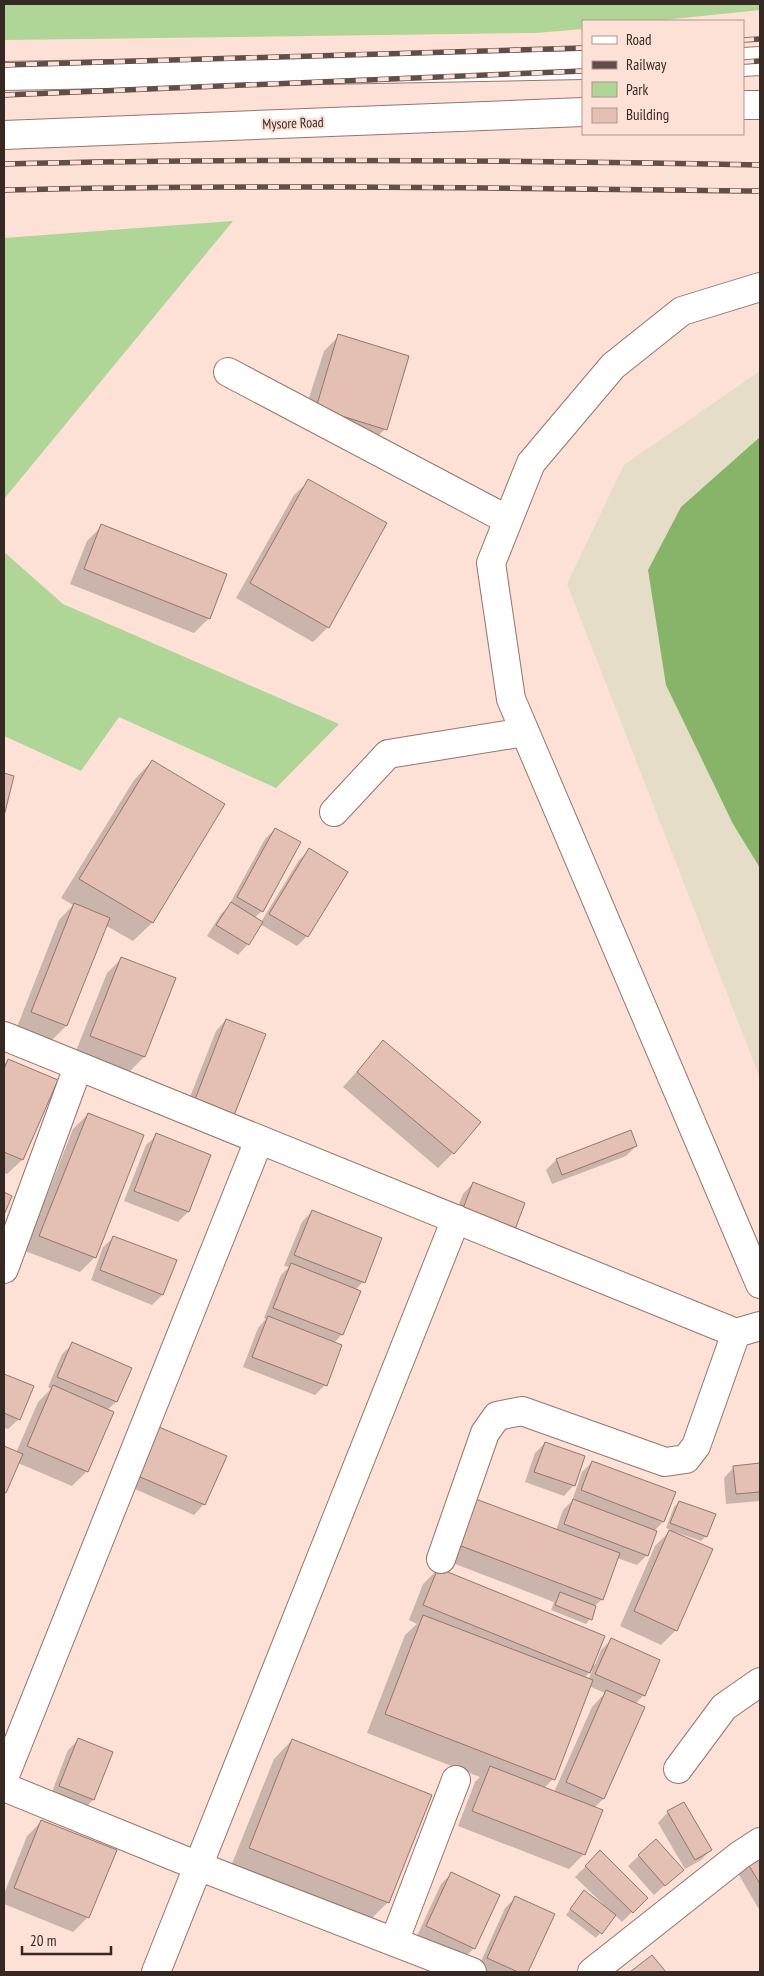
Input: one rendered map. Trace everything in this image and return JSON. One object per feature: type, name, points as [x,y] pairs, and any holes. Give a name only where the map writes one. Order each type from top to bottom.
[{"type":"main road","points":[[744,62],[760,61]]},
{"type":"main road","points":[[4,76],[582,65]]},
{"type":"main road","points":[[744,105],[760,105]]},
{"type":"main road","name":"Mysore Road","points":[[4,135],[582,112]]},
{"type":"main road","points":[[760,287],[682,311],[613,366],[531,463],[491,563],[511,699],[760,1284]]},
{"type":"main road","points":[[228,372],[508,520]]},
{"type":"main road","points":[[334,812],[388,754],[525,732]]},
{"type":"main road","points":[[4,1036],[456,1219],[748,1329],[696,1446],[686,1459],[665,1462],[522,1411],[497,1416],[486,1433],[442,1559]]},
{"type":"main road","points":[[4,1269],[78,1067]]},
{"type":"main road","points":[[4,1778],[259,1140]]},
{"type":"main road","points":[[156,1972],[456,1219]]},
{"type":"main road","points":[[678,1769],[724,1707],[760,1682]]},
{"type":"main road","points":[[394,1942],[456,1780]]},
{"type":"main road","points":[[4,1787],[198,1866],[472,1972]]},
{"type":"main road","points":[[592,1972],[740,1855],[760,1842]]},
{"type":"shaded area","points":[[760,371],[760,1078],[567,584],[624,465]]},
{"type":"green space","points":[[4,4],[760,4],[760,10],[664,20],[582,20],[582,29],[536,33],[4,40]]},
{"type":"green space","points":[[233,221],[4,499],[4,238]]},
{"type":"green space","points":[[760,437],[760,868],[733,824],[666,685],[648,570],[681,507]]},
{"type":"green space","points":[[4,552],[63,604],[339,724],[276,788],[119,717],[81,771],[4,736]]},
{"type":"building","points":[[338,334],[409,356],[387,430],[316,408]]},
{"type":"building","points":[[308,479],[387,523],[329,628],[250,583]]},
{"type":"building","points":[[101,524],[227,574],[210,619],[84,569]]},
{"type":"building","points":[[152,760],[225,804],[153,923],[79,879]]},
{"type":"building","points":[[4,773],[14,776],[4,816]]},
{"type":"building","points":[[275,828],[301,842],[263,912],[237,897]]},
{"type":"building","points":[[309,848],[348,872],[308,937],[269,914]]},
{"type":"building","points":[[231,902],[263,922],[249,945],[216,925]]},
{"type":"building","points":[[74,903],[110,918],[67,1026],[31,1012]]},
{"type":"building","points":[[121,957],[176,978],[145,1057],[90,1036]]},
{"type":"building","points":[[226,1019],[266,1034],[233,1118],[194,1102]]},
{"type":"building","points":[[383,1040],[481,1122],[454,1154],[357,1072]]},
{"type":"building","points":[[8,1059],[58,1080],[23,1160],[4,1152],[4,1069]]},
{"type":"building","points":[[88,1113],[144,1135],[96,1258],[39,1236]]},
{"type":"building","points":[[631,1130],[637,1146],[562,1175],[556,1159]]},
{"type":"building","points":[[156,1133],[211,1155],[189,1212],[134,1191]]},
{"type":"building","points":[[473,1182],[525,1203],[514,1232],[462,1211]]},
{"type":"building","points":[[4,1192],[12,1196],[4,1215]]},
{"type":"building","points":[[312,1210],[382,1238],[365,1283],[294,1255]]},
{"type":"building","points":[[113,1236],[177,1260],[163,1295],[100,1270]]},
{"type":"building","points":[[291,1263],[361,1291],[343,1335],[273,1308]]},
{"type":"building","points":[[268,1316],[342,1345],[327,1386],[252,1357]]},
{"type":"building","points":[[72,1342],[132,1368],[117,1402],[57,1377]]},
{"type":"building","points":[[4,1374],[34,1386],[20,1420],[4,1413]]},
{"type":"building","points":[[53,1385],[114,1412],[88,1472],[27,1446]]},
{"type":"building","points":[[159,1427],[227,1456],[205,1505],[138,1476]]},
{"type":"building","points":[[545,1442],[585,1456],[575,1486],[534,1472]]},
{"type":"building","points":[[4,1446],[23,1454],[6,1493],[4,1492]]},
{"type":"building","points":[[592,1461],[676,1492],[664,1522],[581,1490]]},
{"type":"building","points":[[760,1463],[760,1492],[736,1494],[733,1466]]},
{"type":"building","points":[[473,1498],[620,1553],[603,1600],[456,1544]]},
{"type":"building","points":[[573,1499],[657,1531],[648,1556],[564,1524]]},
{"type":"building","points":[[679,1501],[716,1514],[707,1537],[670,1523]]},
{"type":"building","points":[[669,1530],[713,1549],[677,1631],[634,1611]]},
{"type":"building","points":[[438,1568],[605,1636],[590,1673],[423,1605]]},
{"type":"building","points":[[560,1592],[596,1606],[592,1620],[555,1605]]},
{"type":"building","points":[[423,1615],[593,1680],[555,1780],[385,1714]]},
{"type":"building","points":[[611,1638],[660,1660],[645,1696],[595,1674]]},
{"type":"building","points":[[606,1690],[645,1707],[604,1799],[566,1782]]},
{"type":"building","points":[[78,1738],[113,1752],[94,1800],[59,1786]]},
{"type":"building","points":[[292,1739],[432,1795],[389,1903],[249,1848]]},
{"type":"building","points":[[490,1766],[603,1810],[585,1855],[472,1811]]},
{"type":"building","points":[[684,1802],[712,1850],[695,1860],[667,1811]]},
{"type":"building","points":[[41,1820],[117,1850],[89,1918],[14,1888]]},
{"type":"building","points":[[656,1839],[684,1870],[665,1886],[638,1855]]},
{"type":"building","points":[[600,1850],[648,1898],[633,1913],[585,1866]]},
{"type":"building","points":[[760,1850],[760,1884],[745,1859]]},
{"type":"building","points":[[451,1872],[500,1895],[475,1949],[426,1926]]},
{"type":"building","points":[[584,1890],[616,1915],[602,1934],[570,1909]]},
{"type":"building","points":[[515,1896],[555,1914],[528,1972],[518,1972],[487,1958]]},
{"type":"building","points":[[652,1955],[666,1972],[630,1972]]},
{"type":"railway","points":[[744,40],[760,39]]},
{"type":"railway","points":[[4,65],[582,48]]},
{"type":"railway","points":[[744,62],[760,61]]},
{"type":"railway","points":[[4,95],[582,71]]},
{"type":"railway","points":[[4,164],[382,160],[760,165]]},
{"type":"railway","points":[[4,190],[288,187],[760,191]]}]
